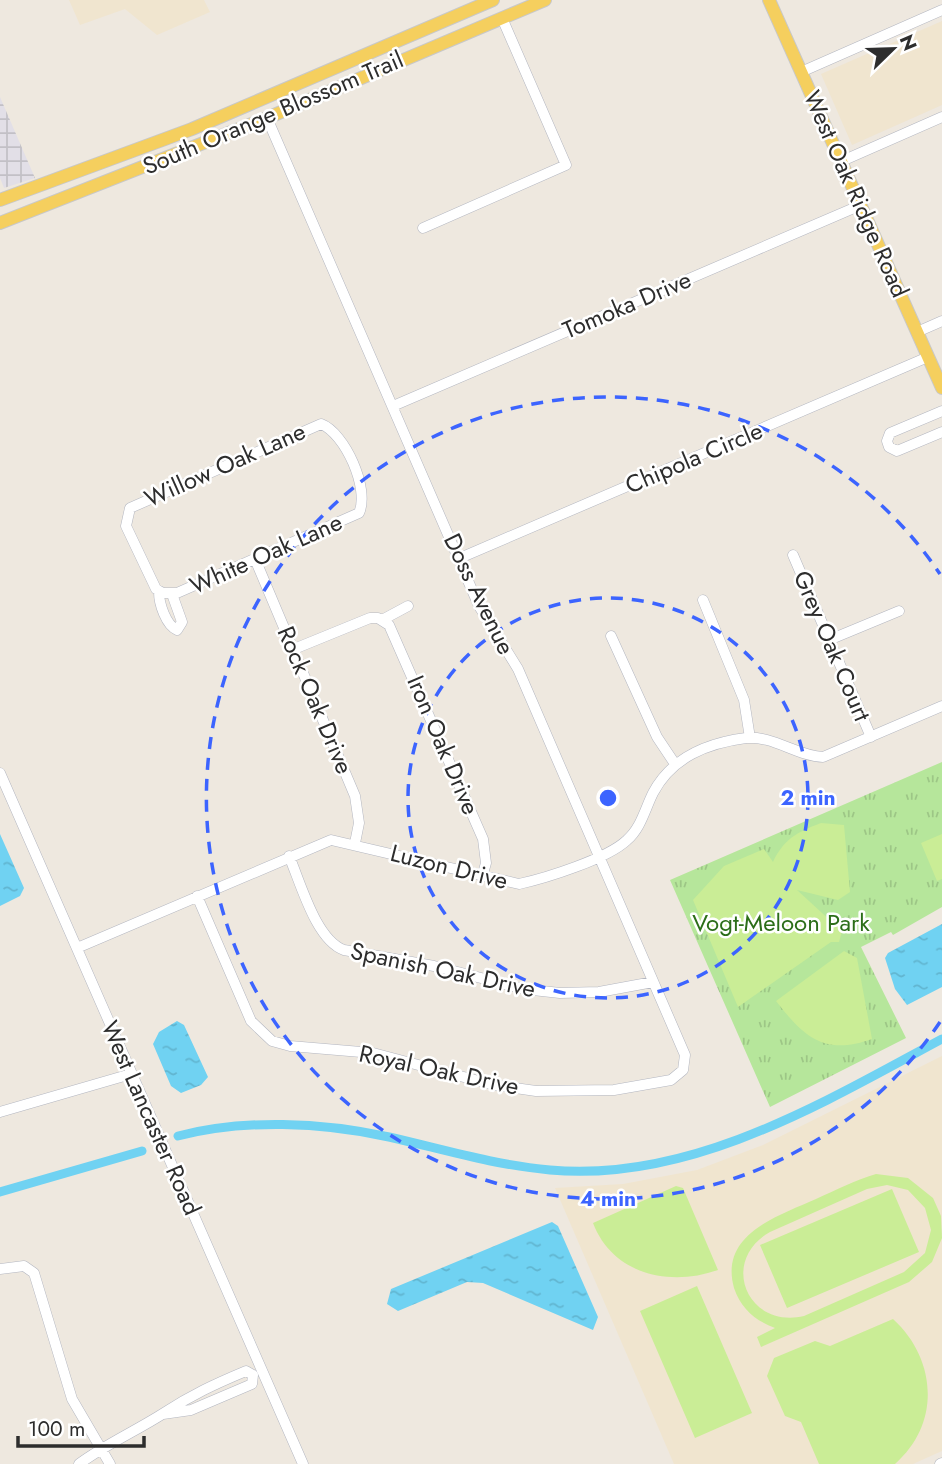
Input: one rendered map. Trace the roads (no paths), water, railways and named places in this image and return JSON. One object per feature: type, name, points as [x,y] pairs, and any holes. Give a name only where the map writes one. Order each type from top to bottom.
[{"type":"main road","name":"South Orange Blossom Trail","points":[[0,200],[126,156],[274,97],[494,0]]},
{"type":"main road","name":"South Orange Blossom Trail","points":[[0,223],[267,118],[545,0]]},
{"type":"main road","name":"West Oak Ridge Road","points":[[769,0],[942,388]]},
{"type":"main road","points":[[267,118],[267,108],[274,97]]},
{"type":"main road","points":[[113,179],[125,164],[126,156]]},
{"type":"street","points":[[802,72],[942,9]]},
{"type":"street","points":[[423,228],[566,165],[502,18]]},
{"type":"street","points":[[842,161],[942,117]]},
{"type":"street","name":"Doss Avenue","points":[[267,118],[480,606],[517,669],[685,1055],[683,1070]]},
{"type":"street","name":"Tomoka Drive","points":[[393,406],[861,205]]},
{"type":"street","points":[[917,332],[942,321]]},
{"type":"street","name":"Chipola Circle","points":[[460,558],[928,357]]},
{"type":"street","points":[[942,411],[890,433],[887,441],[889,447],[897,451],[942,432]]},
{"type":"street","name":"Willow Oak Lane","points":[[141,558],[127,526],[130,508],[138,502],[321,424],[333,429],[340,436],[352,464]]},
{"type":"street","name":"White Oak Lane","points":[[141,558],[150,581],[159,592],[172,594],[359,513],[364,503],[363,491],[352,464]]},
{"type":"street","name":"Grey Oak Court","points":[[793,555],[871,737]]},
{"type":"street","name":"Rock Oak Drive","points":[[255,559],[355,796],[359,823],[355,844]]},
{"type":"street","points":[[159,592],[159,601],[170,625],[177,630],[182,622],[172,594]]},
{"type":"street","points":[[703,600],[744,699],[750,738]]},
{"type":"street","points":[[294,649],[364,620],[382,620],[408,606]]},
{"type":"street","points":[[829,640],[899,611]]},
{"type":"street","name":"Iron Oak Drive","points":[[382,620],[395,633],[484,839],[486,863],[482,877]]},
{"type":"street","points":[[611,636],[657,737],[675,764]]},
{"type":"street","name":"Luzon Drive","points":[[77,948],[331,840],[519,884],[546,878],[627,841],[639,824],[653,793],[675,764],[715,744],[750,738],[780,744],[807,756],[823,757],[942,706]]},
{"type":"street","name":"West Lancaster Road","points":[[0,773],[131,1073],[257,1374],[303,1464]]},
{"type":"street","name":"Spanish Oak Drive","points":[[289,856],[323,935],[334,947],[524,989],[560,993],[599,992],[653,982]]},
{"type":"street","name":"Royal Oak Drive","points":[[197,896],[251,1021],[272,1041],[290,1046],[373,1053],[494,1085],[536,1091],[614,1090],[671,1080],[683,1070]]},
{"type":"street","points":[[0,1112],[131,1073]]},
{"type":"street","points":[[0,1269],[24,1266],[34,1273],[72,1399],[110,1464]]},
{"type":"street","points":[[79,1464],[100,1448],[163,1414],[183,1398],[246,1371],[257,1374]]},
{"type":"water","points":[[0,834],[24,888],[20,896],[0,906]]},
{"type":"water","points":[[942,924],[942,987],[907,1005],[895,989],[885,958],[888,953]]},
{"type":"water","points":[[177,1021],[184,1025],[208,1077],[201,1085],[181,1093],[171,1086],[153,1044],[159,1032]]},
{"type":"water","points":[[552,1222],[558,1226],[598,1317],[593,1330],[483,1283],[467,1282],[398,1311],[387,1304],[391,1289]]},
{"type":"waterway","points":[[178,1136],[256,1125],[337,1128],[529,1168],[602,1171],[654,1164],[704,1151],[754,1133],[803,1112],[942,1039]]},
{"type":"waterway","points":[[0,1192],[142,1151]]},
{"type":"park label","name":"Vogt-Meloon Park","points":[[781,923]]}]
